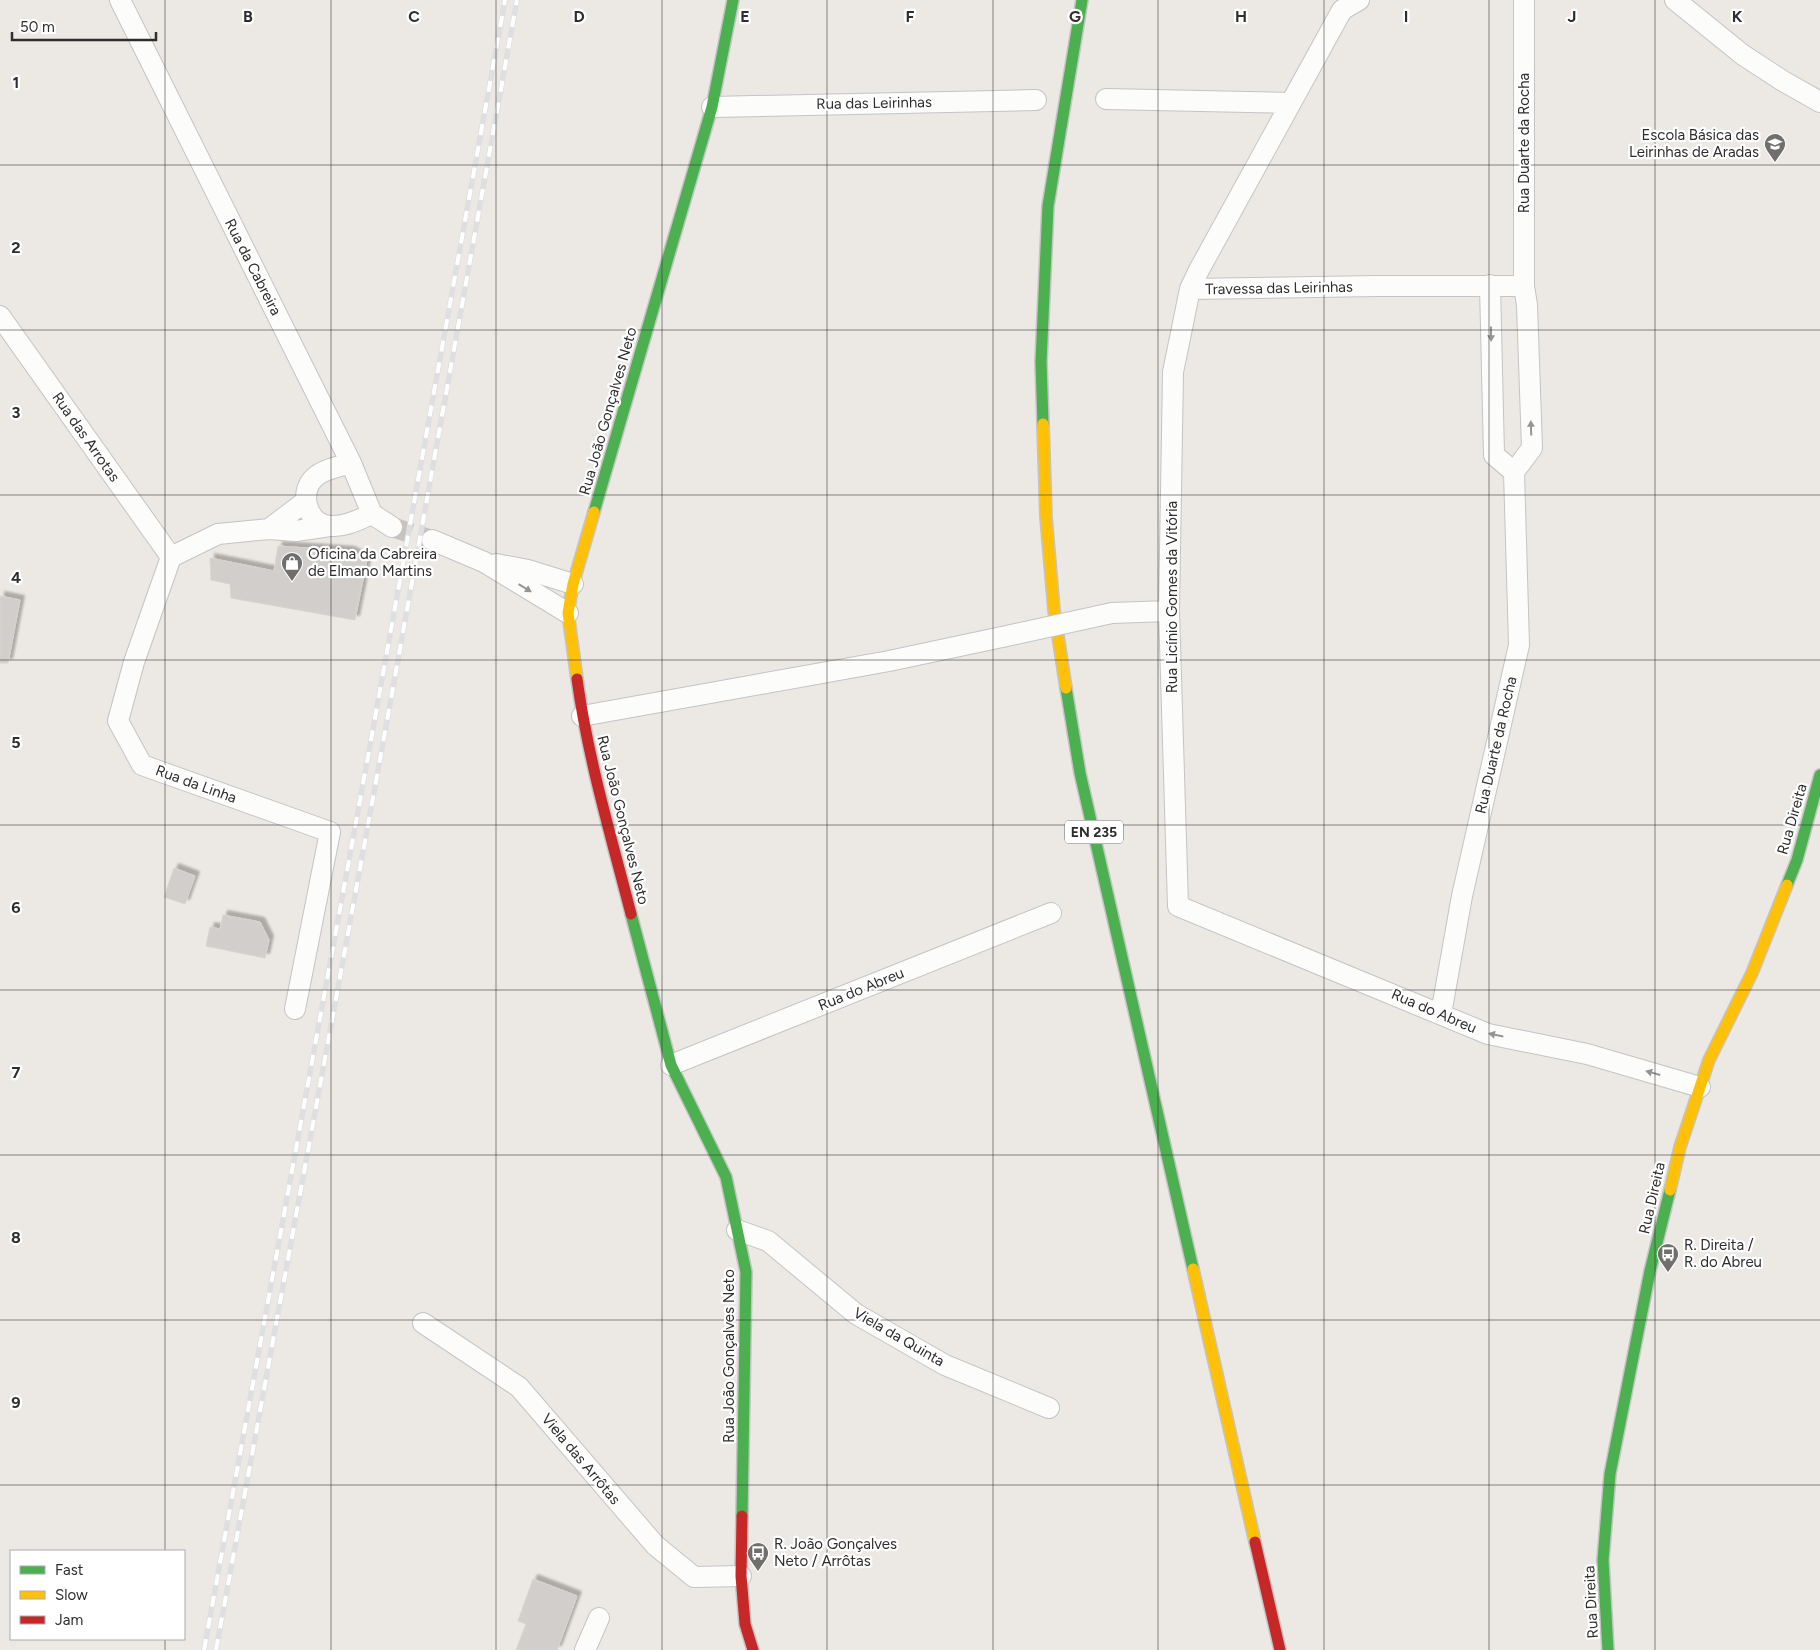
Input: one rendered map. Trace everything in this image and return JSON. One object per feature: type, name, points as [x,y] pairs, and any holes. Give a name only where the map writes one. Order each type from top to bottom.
[{"type":"main road","name":"Rua João Gonçalves Neto","points":[[733,0],[712,107],[573,584],[568,613],[582,716],[592,764],[671,1064],[726,1177],[746,1272],[741,1576],[746,1624],[753,1650]]},
{"type":"main road","name":"EN 235","points":[[1082,0],[1048,206],[1041,362],[1046,517],[1054,610],[1080,773],[1280,1650]]},
{"type":"main road","name":"Rua Direita","points":[[1608,1650],[1603,1560],[1610,1474],[1650,1271],[1680,1147],[1709,1060],[1752,973],[1797,860],[1820,776]]},
{"type":"street","name":"Rua da Cabreira","points":[[120,0],[351,463],[372,514]]},
{"type":"street","points":[[1326,38],[1331,12],[1330,0]]},
{"type":"street","points":[[1106,99],[1290,104],[1342,10],[1360,0]]},
{"type":"street","name":"Rua Duarte da Rocha","points":[[1441,1014],[1462,896],[1519,645],[1514,472],[1532,448],[1527,305],[1524,286],[1524,0]]},
{"type":"street","points":[[1675,0],[1743,55],[1820,102]]},
{"type":"street","name":"Rua das Leirinhas","points":[[712,107],[1036,100]]},
{"type":"street","name":"Travessa das Leirinhas","points":[[1290,104],[1199,270],[1190,290],[1377,286],[1524,286]]},
{"type":"street","points":[[1490,285],[1494,456],[1514,472]]},
{"type":"street","name":"Rua Licínio Gomes da Vitória","points":[[1178,906],[1169,611],[1173,372],[1190,290]]},
{"type":"street","name":"Rua das Arrotas","points":[[0,316],[171,557]]},
{"type":"street","points":[[330,526],[318,522],[310,513],[306,501],[308,488],[314,478],[326,471],[351,463]]},
{"type":"street","points":[[269,529],[306,501]]},
{"type":"street","points":[[171,557],[218,534],[269,529],[296,532],[330,526],[342,526],[372,514],[392,527]]},
{"type":"street","points":[[432,540],[484,562],[568,613]]},
{"type":"street","name":"Rua da Linha","points":[[171,557],[134,662],[118,722],[142,765],[330,832],[295,1009]]},
{"type":"street","points":[[484,562],[528,570],[573,584]]},
{"type":"street","points":[[582,716],[889,661],[1112,613],[1169,611]]},
{"type":"street","name":"Rua do Abreu","points":[[1178,906],[1488,1034],[1586,1054],[1700,1087]]},
{"type":"street","name":"Rua do Abreu","points":[[671,1064],[1051,913]]},
{"type":"street","name":"Viela da Quinta","points":[[737,1230],[768,1241],[856,1314],[945,1365],[1049,1408]]},
{"type":"street","name":"Viela das Arrôtas","points":[[423,1323],[519,1386],[654,1546],[694,1577],[741,1576]]},
{"type":"street","points":[[585,1650],[598,1618]]},
{"type":"building","name":"Oficina da Cabreira de Elmano Martins","points":[[278,546],[350,551],[367,559],[355,620],[231,598],[230,584],[211,580],[210,558],[274,571]]},
{"type":"building","points":[[0,596],[20,600],[8,663],[0,663]]},
{"type":"building","points":[[174,868],[195,876],[185,904],[164,897]]},
{"type":"building","points":[[223,915],[260,922],[269,940],[265,958],[206,946],[210,927],[220,929]]},
{"type":"building","points":[[533,1579],[577,1596],[557,1650],[516,1650],[526,1624],[518,1621]]},
{"type":"tunnel","points":[[392,527],[432,540]]},
{"type":"railway","points":[[204,1650],[505,0]]},
{"type":"railway","points":[[216,1650],[379,765],[517,0]]},
{"type":"traffic: fast","points":[[594,512],[712,107],[733,0]]},
{"type":"traffic: fast","points":[[1043,424],[1041,362],[1048,206],[1082,0]]},
{"type":"traffic: fast","points":[[1066,688],[1080,773],[1193,1269]]},
{"type":"traffic: fast","points":[[1787,885],[1797,860],[1820,775]]},
{"type":"traffic: fast","points":[[631,914],[671,1065],[726,1177],[746,1272],[742,1516]]},
{"type":"traffic: fast","points":[[1608,1650],[1603,1560],[1610,1474],[1650,1271],[1670,1190]]},
{"type":"traffic: slow","points":[[1043,424],[1046,517],[1054,610],[1066,688]]},
{"type":"traffic: slow","points":[[577,679],[568,613],[573,584],[594,512]]},
{"type":"traffic: slow","points":[[1670,1190],[1680,1147],[1709,1060],[1752,973],[1787,885]]},
{"type":"traffic: slow","points":[[1193,1269],[1255,1542]]},
{"type":"traffic: jam","points":[[577,679],[587,738],[631,914]]},
{"type":"traffic: jam","points":[[742,1516],[741,1576],[745,1624],[753,1650]]},
{"type":"traffic: jam","points":[[1255,1542],[1280,1650]]},
{"type":"place","name":"Escola Básica das Leirinhas de Aradas","points":[[1775,163]]},
{"type":"place","name":"Oficina da Cabreira de Elmano Martins","points":[[292,582]]},
{"type":"place","name":"R. Direita / R. do Abreu","points":[[1668,1273]]},
{"type":"place","name":"R. João Gonçalves Neto / Arrôtas","points":[[758,1572]]}]
